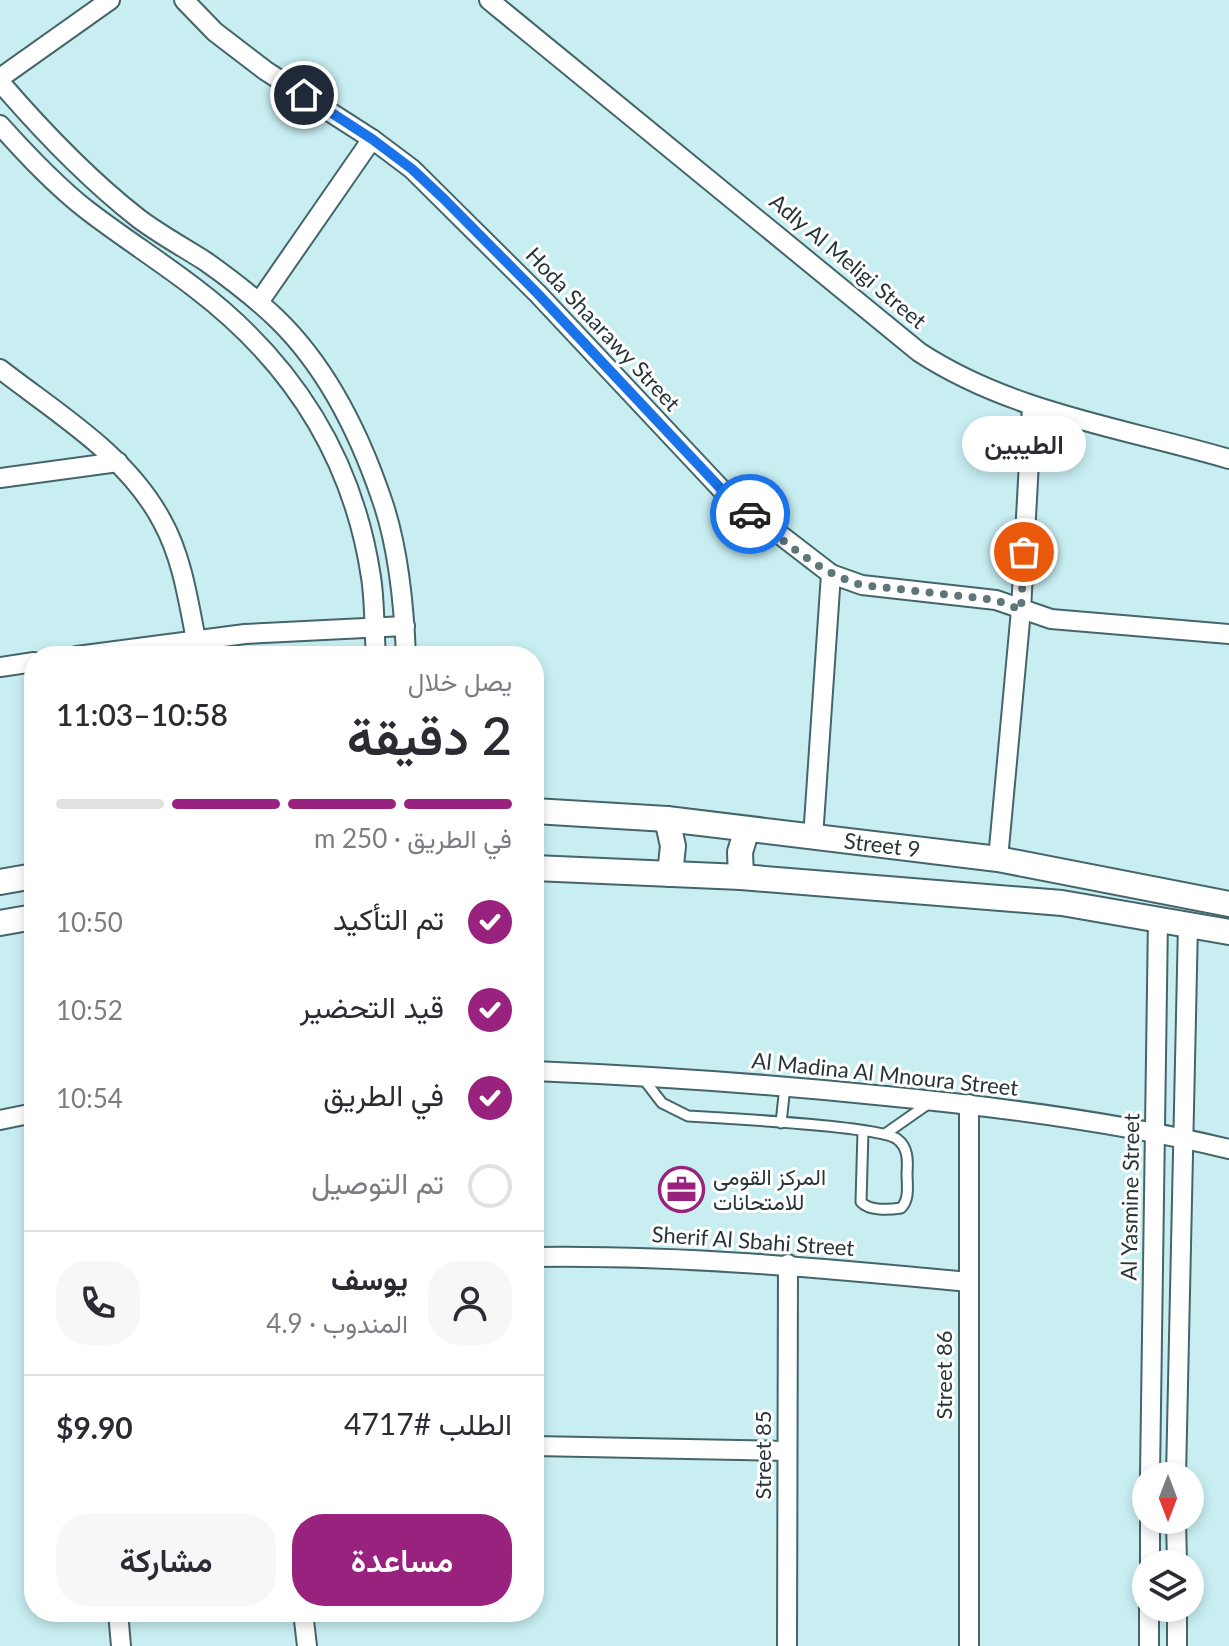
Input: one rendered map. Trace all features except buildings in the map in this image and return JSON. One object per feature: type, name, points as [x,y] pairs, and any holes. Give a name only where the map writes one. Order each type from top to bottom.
[{"type":"main road","name":"Street 9","points":[[544,812],[667,819],[998,859],[1229,904]]},
{"type":"main road","points":[[667,819],[673,846],[670,874]]},
{"type":"main road","points":[[741,877],[740,852],[747,829]]},
{"type":"main road","name":"Street 9","points":[[544,868],[741,877],[1062,903],[1229,932]]},
{"type":"main road","points":[[0,882],[24,878]]},
{"type":"main road","points":[[0,923],[24,919]]},
{"type":"street","points":[[110,0],[0,80],[88,177],[141,221],[207,263],[259,302],[302,346],[331,389],[362,448],[383,502],[397,566],[406,646]]},
{"type":"street","name":"Hoda Shaarawy Street","points":[[184,0],[215,32],[266,71],[372,139],[412,169],[460,214],[723,491],[831,574],[862,585],[996,600],[1059,620],[1229,634]]},
{"type":"street","name":"Adly Al Meligi Street","points":[[489,0],[919,352],[952,373],[1032,406],[1229,459]]},
{"type":"street","points":[[0,125],[30,159],[85,209],[197,289],[242,327],[280,367],[312,410],[360,523],[371,579],[375,646]]},
{"type":"street","points":[[259,302],[372,139]]},
{"type":"street","points":[[0,369],[118,462],[140,486],[163,522],[182,571],[196,640]]},
{"type":"street","points":[[998,859],[1021,610],[1032,406]]},
{"type":"street","points":[[0,478],[118,462]]},
{"type":"street","points":[[813,838],[831,574]]},
{"type":"street","points":[[151,646],[196,640],[405,626]]},
{"type":"street","points":[[0,667],[24,663]]},
{"type":"street","name":"Al Yasmine Street","points":[[1150,1462],[1158,918]]},
{"type":"street","points":[[1176,1462],[1188,924]]},
{"type":"street","name":"Al Madina Al Mnoura Street","points":[[544,1071],[785,1086],[969,1104],[1155,1132],[1229,1149]]},
{"type":"street","name":"Street 86","points":[[969,1104],[969,1646]]},
{"type":"street","points":[[0,1120],[24,1115]]},
{"type":"street","name":"Sherif Al Sbahi Street","points":[[544,1257],[788,1264],[969,1282]]},
{"type":"street","name":"Street 85","points":[[787,1646],[788,1264]]},
{"type":"street","points":[[544,1446],[787,1451]]},
{"type":"street","points":[[119,1622],[121,1646]]},
{"type":"street","points":[[304,1622],[307,1646]]},
{"type":"street","points":[[1149,1622],[1149,1646]]},
{"type":"street","points":[[1177,1622],[1177,1646]]},
{"type":"lane","points":[[640,1075],[662,1103],[688,1116],[863,1131],[896,1137],[904,1146],[908,1158],[906,1203],[894,1209],[866,1207],[861,1202],[863,1131]]},
{"type":"lane","points":[[781,1123],[785,1086]]},
{"type":"lane","points":[[885,1134],[932,1101]]},
{"type":"way so far","points":[[750,514],[817,565],[845,581],[996,600],[1021,610],[1024,552]]},
{"type":"place","name":"الطيبين","points":[[1024,552]]},
{"type":"place","name":"المركز القومى للامتحانات","points":[[682,1190]]},
{"type":"route","points":[[304,95],[412,169],[460,214],[723,491],[750,514]]}]
